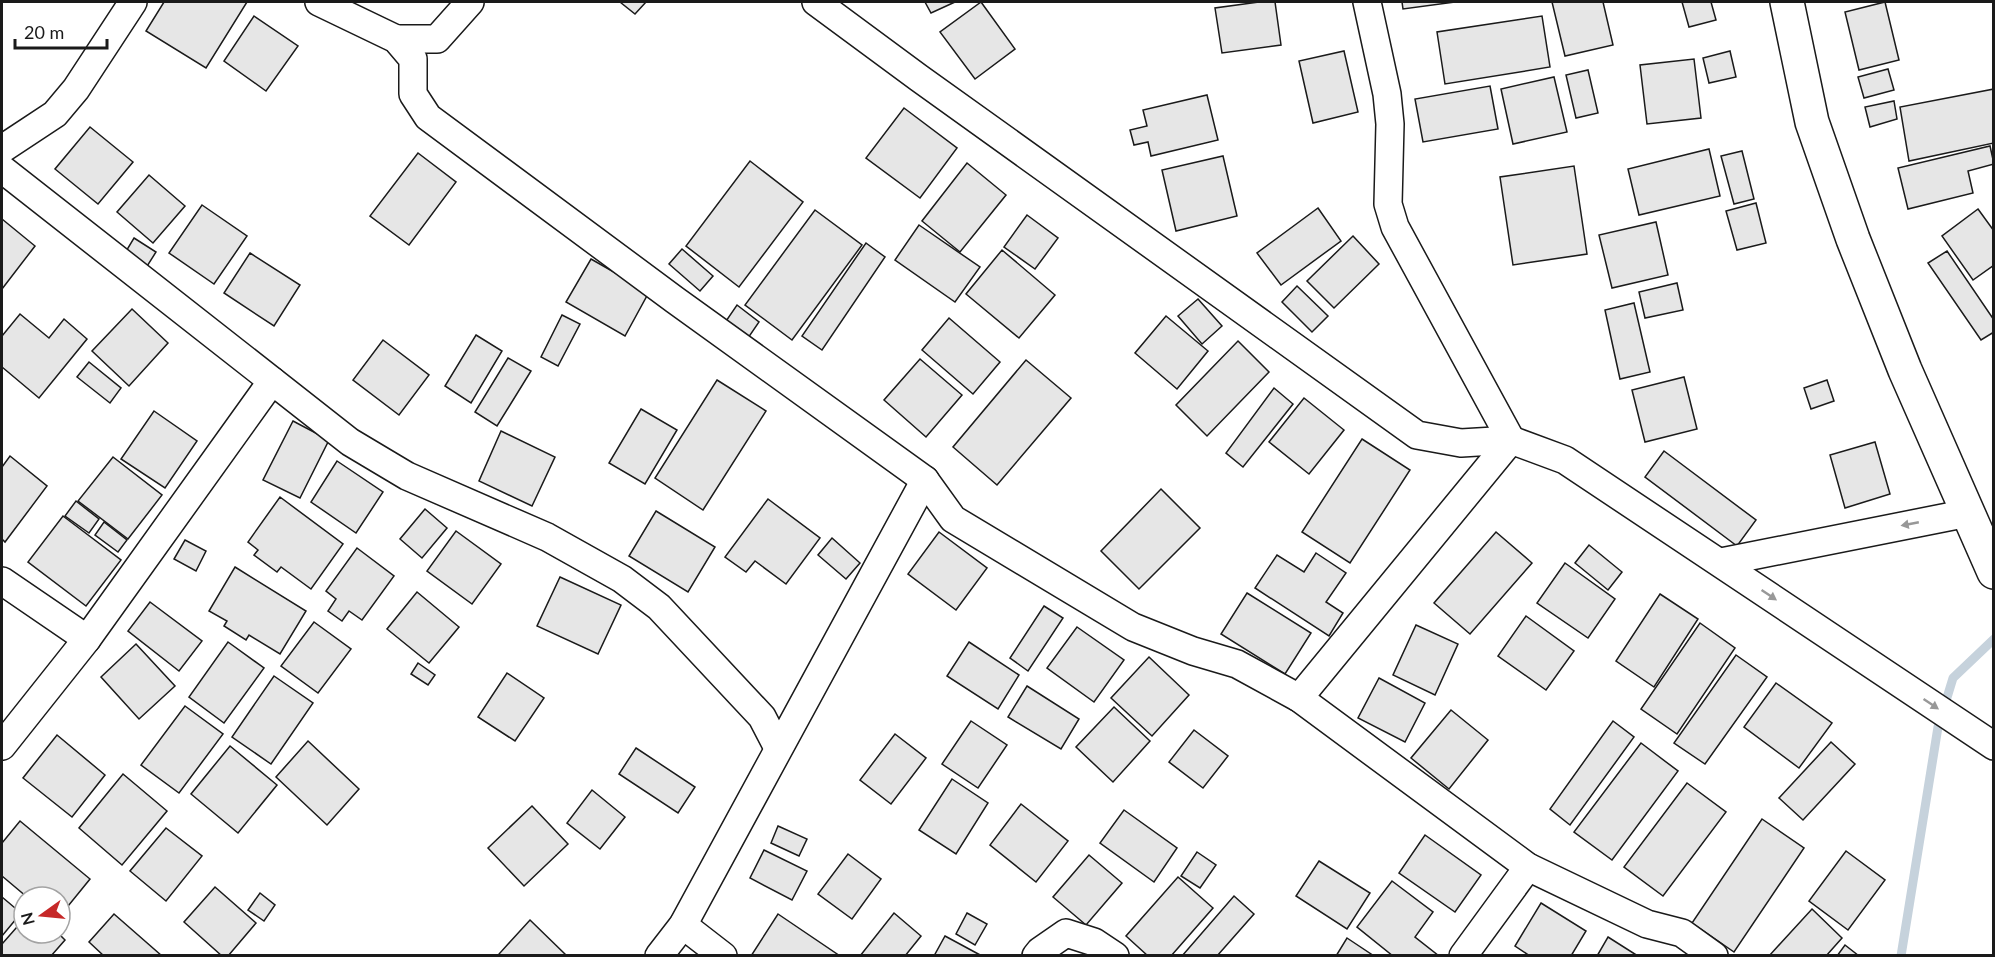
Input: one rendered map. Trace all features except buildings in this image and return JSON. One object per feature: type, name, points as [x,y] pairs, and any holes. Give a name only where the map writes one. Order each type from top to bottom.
[{"type":"main road","points":[[1787,2],[1812,122],[1853,239],[1905,370],[1994,572]]},
{"type":"street","points":[[2,149],[55,114],[76,88],[133,2]]},
{"type":"street","points":[[319,2],[404,49],[437,39],[470,2]]},
{"type":"street","points":[[816,2],[1417,435],[1461,443],[1511,440],[1565,459],[1994,746]]},
{"type":"street","points":[[1366,2],[1387,94],[1390,124],[1388,204],[1393,219],[1511,440]]},
{"type":"street","points":[[404,49],[413,94],[428,117],[675,300],[925,480],[953,519],[1133,627],[1193,651],[1237,664],[1299,698],[1528,867],[1647,924],[1682,933],[1714,956]]},
{"type":"street","points":[[2,169],[350,442],[407,476],[547,537],[622,579],[659,607],[762,717],[778,748]]},
{"type":"street","points":[[2,746],[87,639],[272,381]]},
{"type":"street","points":[[1299,698],[1511,440]]},
{"type":"street","points":[[659,956],[683,925],[925,480]]},
{"type":"street","points":[[1720,562],[1968,513]]},
{"type":"street","points":[[2,581],[87,639]]},
{"type":"street","points":[[1462,956],[1528,867]]},
{"type":"street","points":[[683,925],[723,956]]},
{"type":"street","points":[[1036,956],[1065,933],[1094,942],[1114,956]]},
{"type":"waterway","points":[[1901,956],[1938,727],[1953,678],[1994,639]]}]
